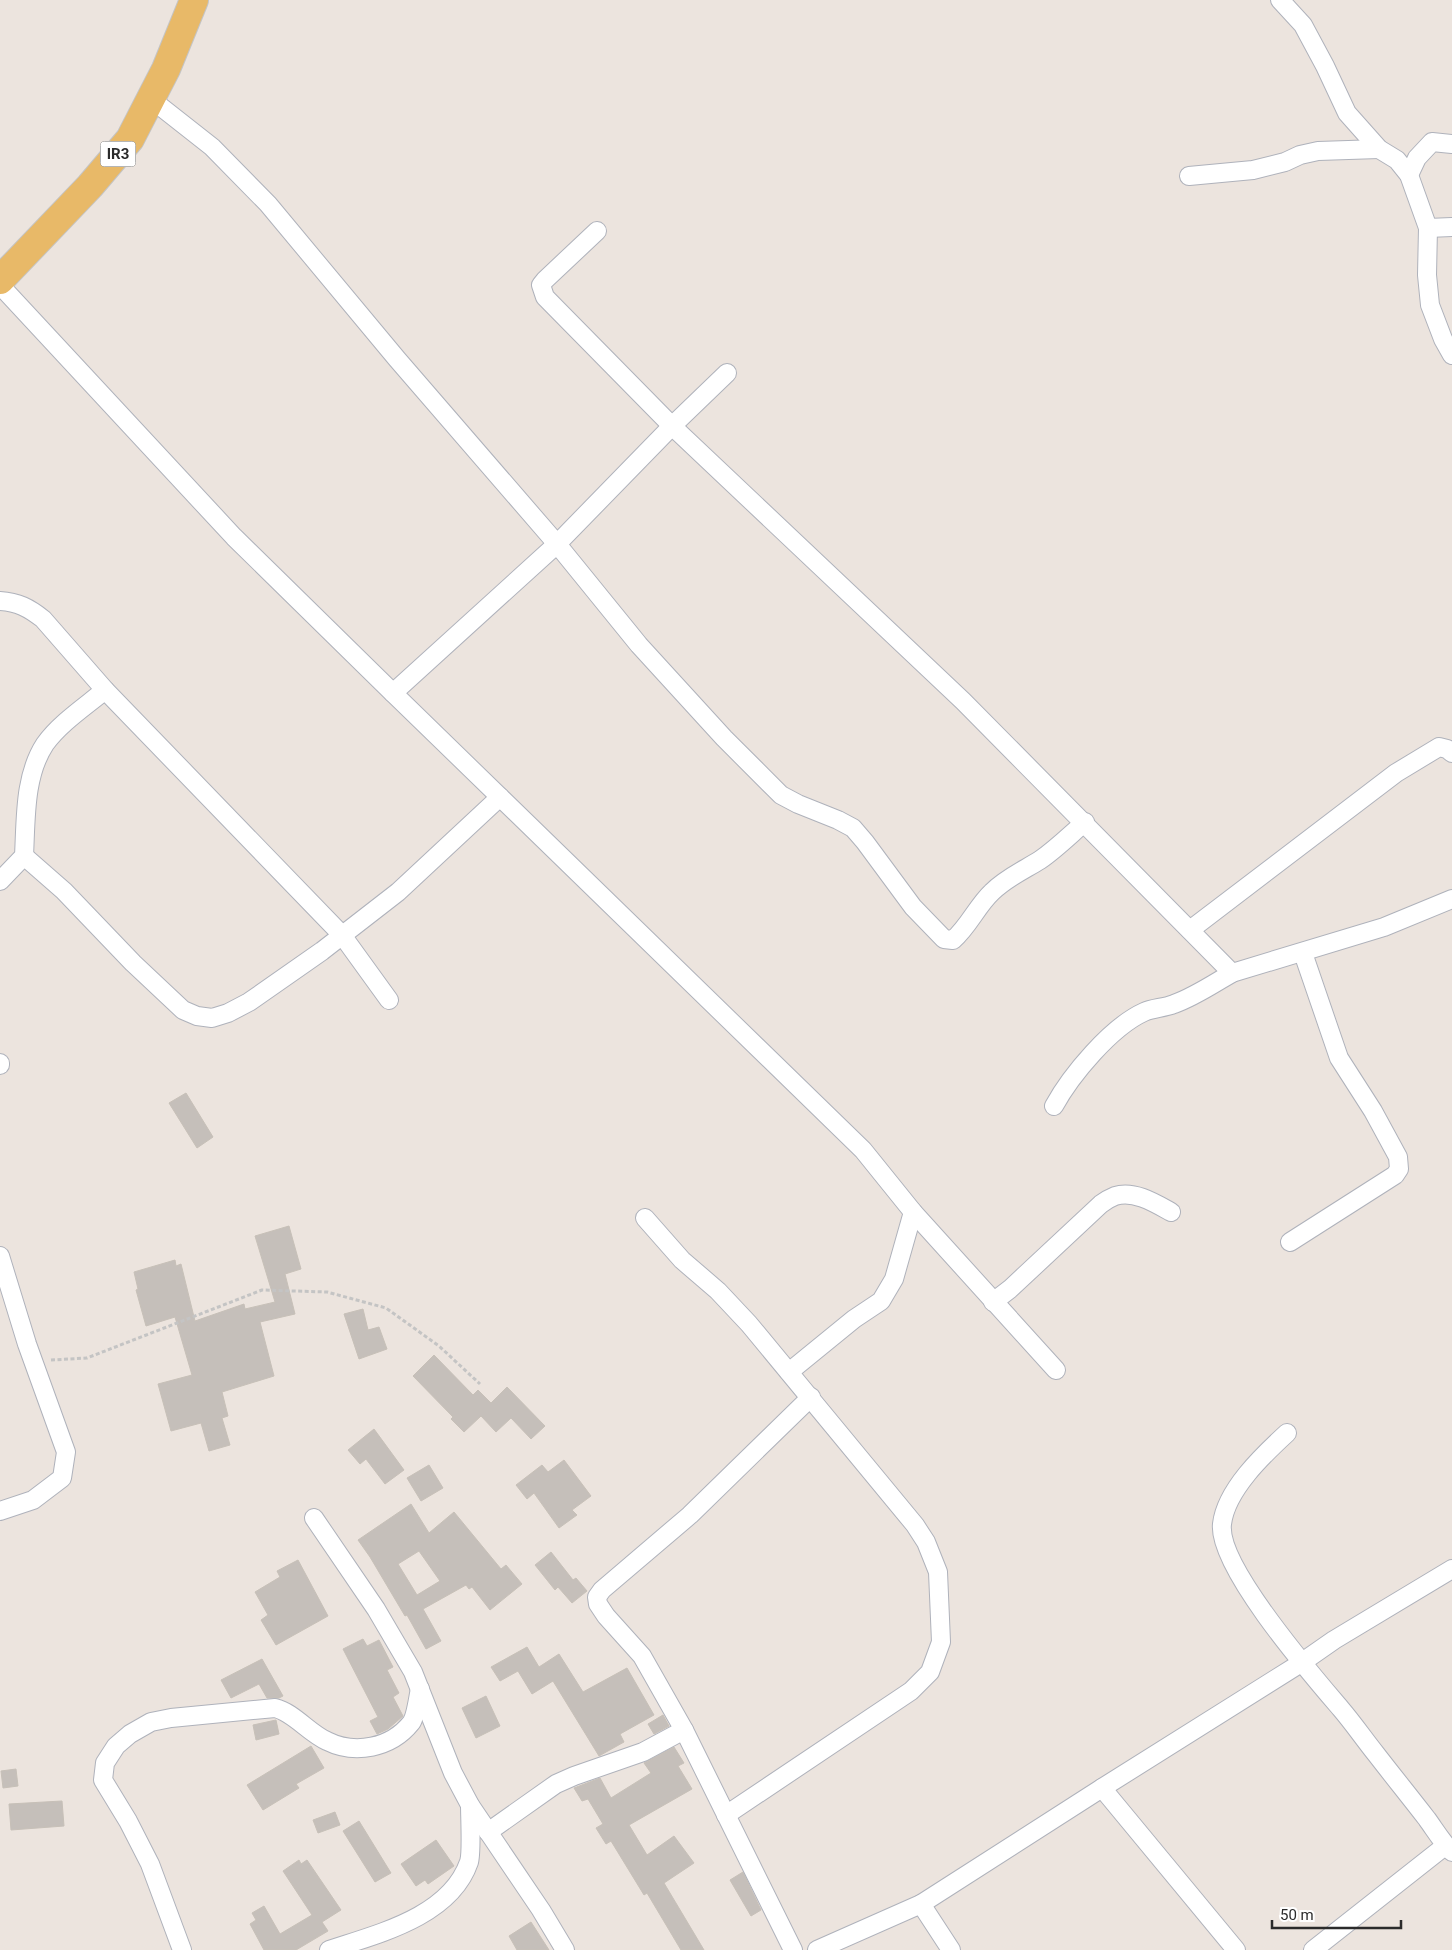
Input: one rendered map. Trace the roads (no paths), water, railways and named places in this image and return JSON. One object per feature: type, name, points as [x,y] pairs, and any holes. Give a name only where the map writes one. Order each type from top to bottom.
[{"type":"main road","name":"IR3","points":[[0,280],[112,162],[130,139],[166,69],[194,0]]},
{"type":"street","points":[[1280,0],[1303,25],[1326,66],[1347,113],[1379,148],[1397,160],[1409,175],[1428,228],[1427,275],[1430,305],[1443,339],[1452,355]]},
{"type":"street","points":[[151,99],[212,147],[268,204],[397,359],[557,544],[639,644],[724,738],[781,795],[853,828],[913,908],[944,939],[953,940],[960,934],[975,911],[992,892],[1013,875],[1041,859],[1085,822]]},
{"type":"street","points":[[1409,175],[1417,158],[1432,142],[1452,144]]},
{"type":"street","points":[[1190,176],[1253,170],[1318,151],[1379,148]]},
{"type":"street","points":[[1428,228],[1452,227]]},
{"type":"street","points":[[597,231],[541,285],[545,297],[672,426],[963,701],[1085,822],[1232,974]]},
{"type":"street","points":[[0,285],[234,537],[863,1150],[913,1212],[1056,1370]]},
{"type":"street","points":[[392,693],[557,544],[672,426],[727,373]]},
{"type":"street","points":[[0,601],[16,602],[32,610],[43,619],[105,690],[342,935],[389,1000]]},
{"type":"street","points":[[0,881],[24,856],[27,800],[37,759],[46,744],[62,726],[105,690]]},
{"type":"street","points":[[1190,930],[1396,773],[1439,747],[1447,749],[1452,754]]},
{"type":"street","points":[[24,856],[64,891],[133,963],[182,1010],[197,1016],[212,1018],[228,1013],[249,1002],[274,986],[342,935],[398,892],[500,797]]},
{"type":"street","points":[[1054,1106],[1078,1070],[1098,1048],[1130,1020],[1145,1012],[1174,1004],[1232,974],[1384,926],[1452,899]]},
{"type":"street","points":[[1290,1242],[1395,1175],[1399,1170],[1400,1164],[1398,1156],[1373,1112],[1339,1058],[1303,953]]},
{"type":"street","points":[[993,1302],[1010,1289],[1101,1204],[1116,1196],[1129,1195],[1149,1199],[1171,1212]]},
{"type":"street","points":[[789,1372],[854,1319],[880,1301],[894,1279],[913,1212]]},
{"type":"street","points":[[645,1218],[682,1260],[724,1297],[811,1398],[915,1525],[926,1542],[938,1572],[941,1642],[930,1672],[911,1691],[726,1815]]},
{"type":"street","points":[[0,1256],[27,1344],[66,1452],[62,1478],[33,1500],[0,1512]]},
{"type":"street","points":[[793,1950],[684,1730],[642,1656],[606,1616],[598,1604],[597,1597],[602,1590],[690,1515],[811,1398]]},
{"type":"street","points":[[1287,1433],[1262,1456],[1240,1482],[1226,1508],[1222,1523],[1222,1538],[1252,1595],[1301,1663],[1348,1717],[1449,1849],[1313,1950]]},
{"type":"street","points":[[314,1518],[376,1608],[413,1672],[453,1773],[470,1805],[541,1910],[565,1950]]},
{"type":"street","points":[[817,1950],[921,1904],[1301,1663],[1334,1640],[1452,1569]]},
{"type":"street","points":[[182,1950],[150,1864],[128,1821],[103,1780],[105,1763],[116,1746],[130,1734],[151,1722],[171,1718],[275,1708],[288,1713],[327,1741],[346,1747],[363,1748],[381,1745],[392,1739],[413,1722],[420,1689]]},
{"type":"street","points":[[488,1832],[556,1784],[643,1752],[684,1730]]},
{"type":"street","points":[[1102,1788],[1236,1950]]},
{"type":"street","points":[[329,1950],[402,1925],[430,1909],[448,1894],[470,1861],[470,1805]]},
{"type":"street","points":[[921,1904],[951,1950]]}]
